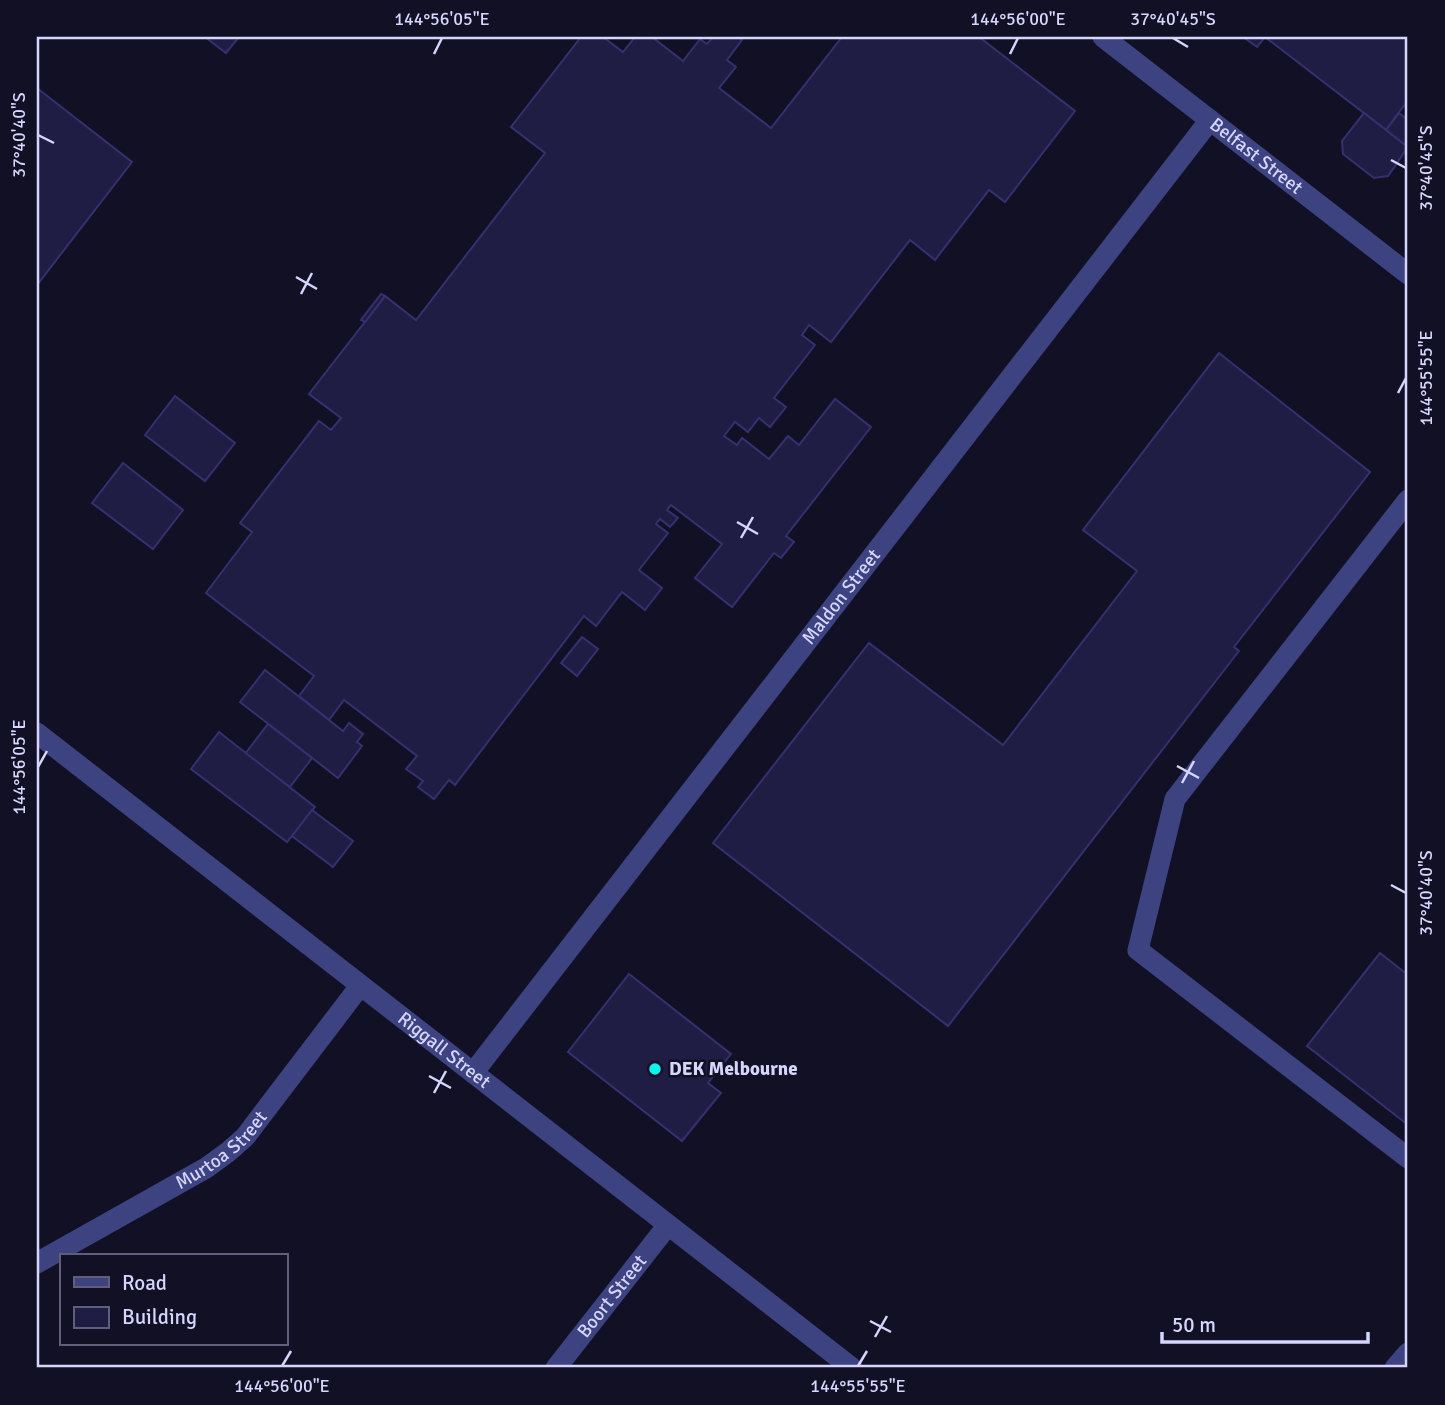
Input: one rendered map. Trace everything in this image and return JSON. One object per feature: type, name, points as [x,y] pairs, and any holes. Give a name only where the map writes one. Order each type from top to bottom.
[{"type":"street","name":"Belfast Street","points":[[1103,37],[1408,274]]},
{"type":"street","name":"Maldon Street","points":[[473,1073],[1210,120]]},
{"type":"street","points":[[1408,500],[1175,799],[1138,950],[1408,1158]]},
{"type":"street","name":"Riggall Street","points":[[37,733],[852,1368]]},
{"type":"street","name":"Murtoa Street","points":[[37,1263],[170,1189],[229,1152],[245,1137],[360,986]]},
{"type":"street","name":"Boort Street","points":[[556,1368],[668,1225]]},
{"type":"street","points":[[1395,1368],[1408,1353]]},
{"type":"building","points":[[205,37],[239,37],[226,53]]},
{"type":"building","points":[[581,37],[603,37],[623,52],[635,37],[652,37],[683,61],[700,39],[707,44],[713,37],[738,37],[742,40],[727,60],[736,67],[719,88],[771,128],[842,37],[979,37],[1075,111],[1005,202],[989,190],[935,260],[910,240],[831,342],[809,325],[802,335],[815,345],[774,398],[786,407],[770,427],[759,418],[748,432],[735,422],[724,436],[737,445],[742,438],[769,459],[788,436],[799,445],[835,399],[871,427],[786,536],[794,542],[781,558],[774,553],[732,607],[695,578],[722,544],[671,505],[667,510],[678,518],[670,527],[660,519],[656,524],[668,533],[639,570],[662,588],[645,610],[622,592],[596,626],[584,616],[455,785],[449,780],[434,799],[418,787],[423,781],[406,769],[417,756],[344,700],[329,720],[299,696],[314,676],[206,593],[252,532],[240,523],[319,421],[331,430],[341,418],[309,394],[385,296],[416,320],[545,153],[511,127]]},
{"type":"building","points":[[1243,37],[1265,37],[1257,47]]},
{"type":"building","points":[[1265,37],[1408,37],[1408,100],[1386,130]]},
{"type":"building","points":[[37,88],[132,162],[37,285]]},
{"type":"building","points":[[1364,113],[1408,147],[1388,176],[1374,178],[1343,154],[1342,141]]},
{"type":"building","points":[[1399,113],[1408,120],[1408,147],[1386,130]]},
{"type":"building","points":[[381,294],[385,296],[365,322],[361,320]]},
{"type":"building","points":[[1219,353],[1370,472],[1234,647],[1239,651],[948,1026],[713,843],[869,643],[1003,745],[1137,571],[1083,530]]},
{"type":"building","points":[[175,396],[235,443],[205,481],[145,435]]},
{"type":"building","points":[[123,463],[183,510],[153,549],[92,503]]},
{"type":"building","points":[[582,637],[598,649],[577,676],[561,663]]},
{"type":"building","points":[[265,670],[343,731],[349,723],[363,734],[357,742],[362,746],[338,778],[240,702]]},
{"type":"building","points":[[268,724],[312,758],[290,787],[245,754]]},
{"type":"building","points":[[219,732],[315,807],[287,842],[191,769]]},
{"type":"building","points":[[312,810],[353,841],[333,867],[292,836]]},
{"type":"building","points":[[1380,953],[1408,975],[1408,1125],[1307,1046]]},
{"type":"building","name":"DEK Melbourne","points":[[629,974],[731,1054],[708,1083],[721,1093],[682,1141],[568,1052]]},
{"type":"place","name":"DEK Melbourne","points":[[655,1069]]}]
